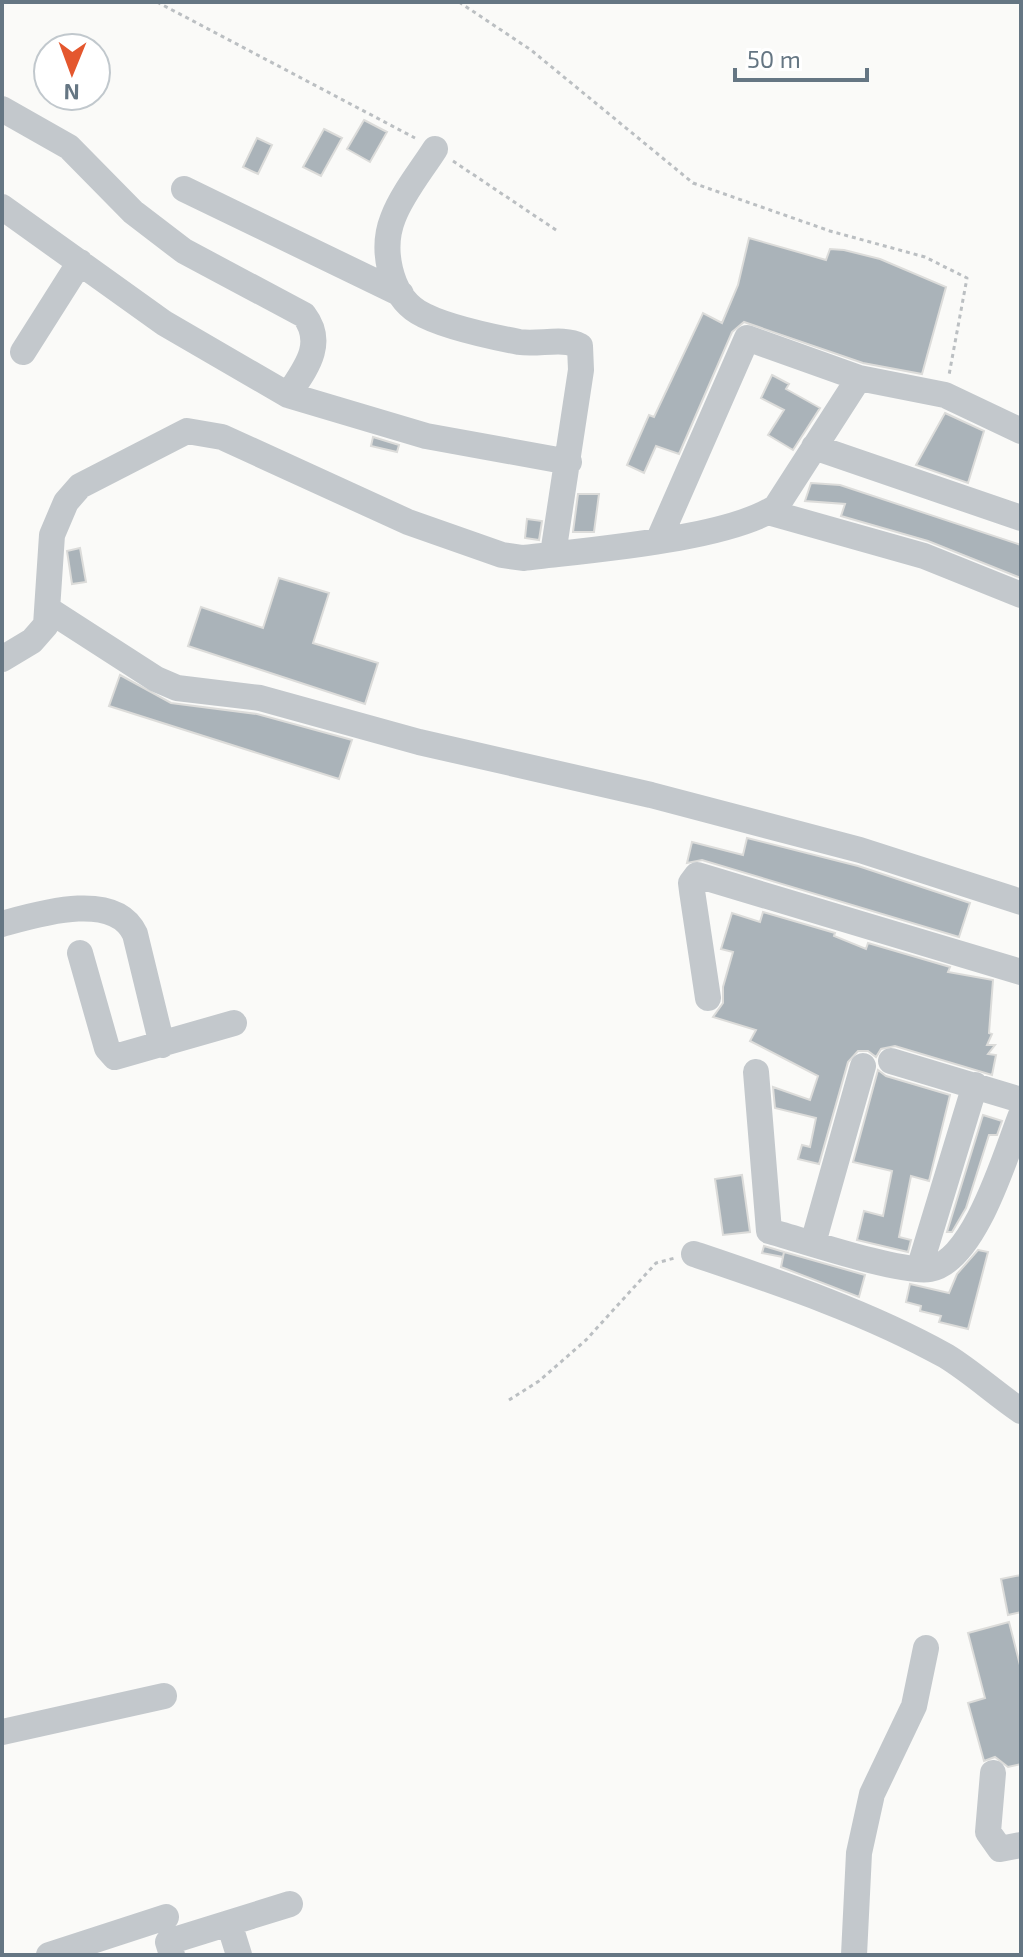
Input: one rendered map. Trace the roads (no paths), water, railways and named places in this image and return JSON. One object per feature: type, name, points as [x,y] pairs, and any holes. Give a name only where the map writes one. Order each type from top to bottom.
[{"type":"street","points":[[2,109],[69,147],[133,212],[184,251],[304,315],[314,332],[315,343],[305,369],[288,395]]},
{"type":"street","points":[[401,294],[390,269],[387,235],[394,215],[435,149]]},
{"type":"street","points":[[184,189],[401,294],[421,314],[519,342],[565,342],[580,346],[581,370],[553,554]]},
{"type":"street","points":[[2,207],[164,323],[288,395],[426,436],[569,462]]},
{"type":"street","points":[[23,352],[80,262]]},
{"type":"street","points":[[659,539],[747,338],[849,375],[945,395],[1021,431]]},
{"type":"street","points":[[2,659],[40,634],[49,610],[51,545],[66,502],[80,486],[187,431],[222,437],[408,522],[502,555],[523,558],[719,530],[768,512],[776,507],[842,401],[849,375]]},
{"type":"street","points":[[814,447],[1021,518]]},
{"type":"street","points":[[768,512],[924,556],[1021,595]]},
{"type":"street","points":[[49,610],[156,679],[177,688],[260,698],[419,742],[651,795],[860,850],[1021,902]]},
{"type":"street","points":[[708,998],[691,883],[697,875],[1021,972]]},
{"type":"street","points":[[2,924],[34,915],[79,910],[108,912],[127,921],[135,934],[162,1045]]},
{"type":"street","points":[[80,953],[111,1054],[121,1057],[234,1023]]},
{"type":"street","points":[[891,1061],[1021,1100]]},
{"type":"street","points":[[813,1243],[863,1066]]},
{"type":"street","points":[[756,1072],[769,1231],[919,1269],[940,1266],[967,1239],[980,1218],[1021,1115]]},
{"type":"street","points":[[919,1269],[975,1085]]},
{"type":"street","points":[[694,1254],[791,1287],[892,1328],[949,1358],[1021,1411]]},
{"type":"street","points":[[854,1955],[859,1853],[872,1794],[914,1706],[926,1648]]},
{"type":"street","points":[[2,1732],[164,1696]]},
{"type":"street","points":[[993,1773],[988,1832],[1000,1849],[1021,1845]]},
{"type":"street","points":[[172,1955],[168,1942],[290,1904]]},
{"type":"street","points":[[49,1955],[99,1947],[166,1917]]},
{"type":"street","points":[[229,1923],[239,1955]]}]
